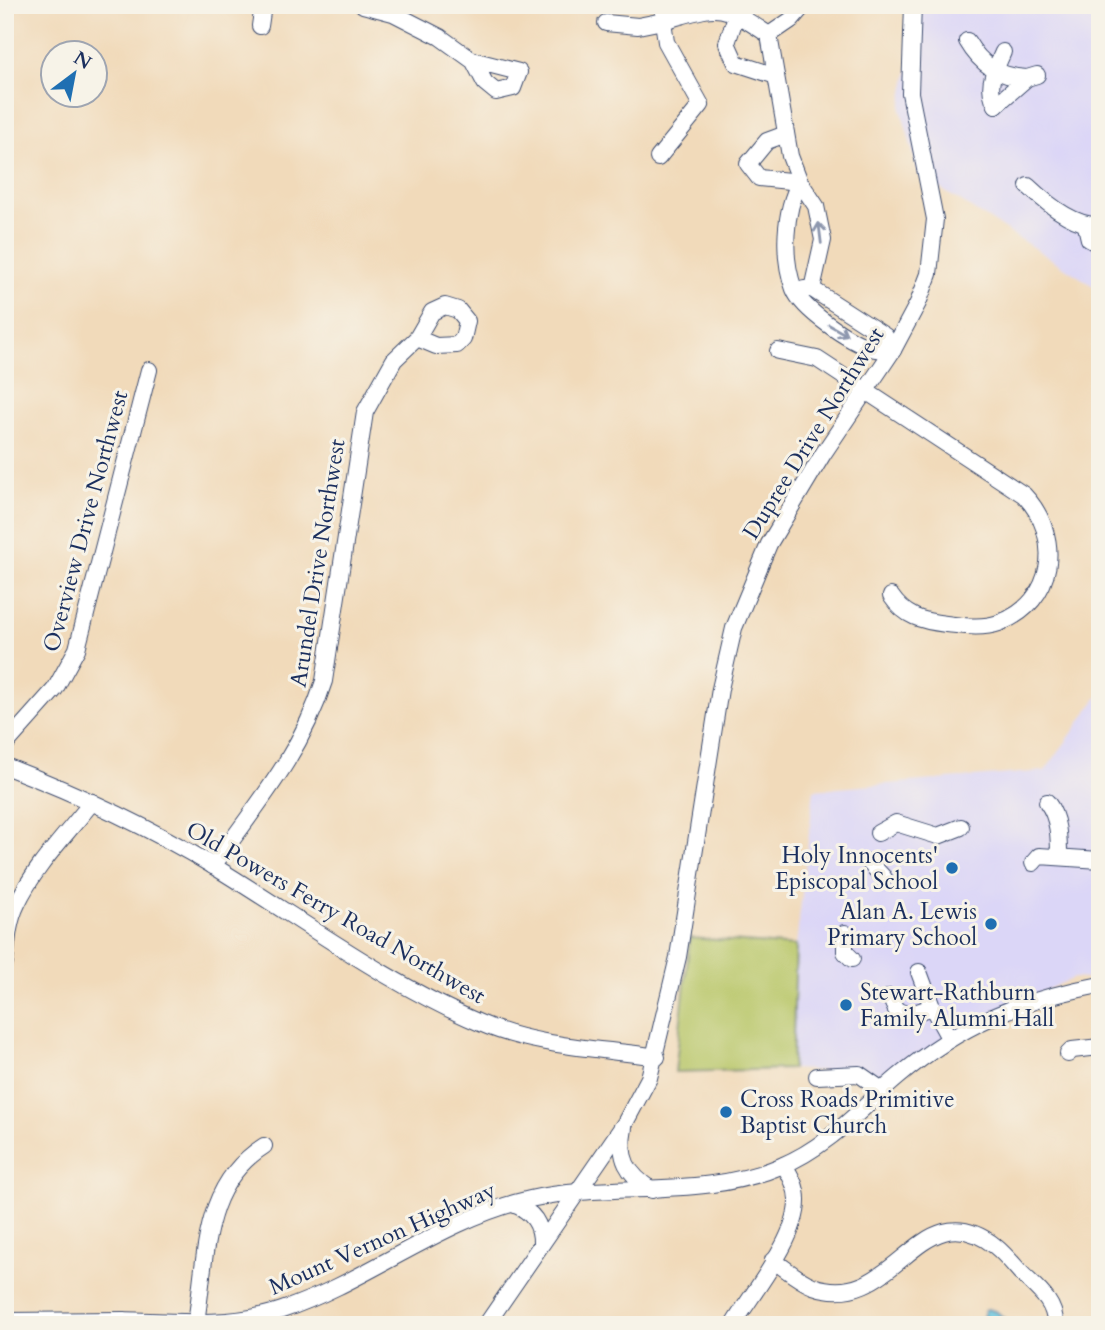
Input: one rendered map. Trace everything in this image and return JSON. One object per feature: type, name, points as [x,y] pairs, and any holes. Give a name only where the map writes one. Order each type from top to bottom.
[{"type":"street","points":[[260,26],[263,5]]},
{"type":"street","points":[[363,5],[393,13],[440,37],[473,60]]},
{"type":"street","points":[[769,35],[791,20],[804,5]]},
{"type":"street","name":"Dupree Drive Northwest","points":[[486,1325],[625,1123],[644,1089],[657,1056],[678,957],[720,689],[734,628],[769,544],[822,454],[893,350],[922,294],[934,241],[933,198],[916,135],[910,93],[913,5]]},
{"type":"street","points":[[606,23],[638,26],[663,13],[715,6],[737,13],[769,35],[786,134],[800,182],[816,206],[823,240],[813,289]]},
{"type":"street","points":[[659,158],[701,105],[666,42],[663,13]]},
{"type":"street","points":[[737,13],[727,43],[736,64],[776,76]]},
{"type":"street","points":[[967,41],[978,60],[995,71],[1032,76],[996,105],[1001,82],[995,71]]},
{"type":"street","points":[[995,71],[1003,52]]},
{"type":"street","points":[[786,134],[767,141],[748,164],[759,178],[800,182]]},
{"type":"street","points":[[800,182],[790,201],[786,235],[794,290],[831,326],[871,348],[893,350]]},
{"type":"street","points":[[1028,186],[1042,199],[1093,226],[1090,239],[1100,245]]},
{"type":"street","points":[[794,290],[813,289],[885,336],[893,350]]},
{"type":"street","name":"Arundel Drive Northwest","points":[[213,866],[292,756],[314,714],[324,681],[365,412],[394,360],[416,338]]},
{"type":"street","points":[[778,351],[817,359],[1024,495],[1041,518],[1049,542],[1048,568],[1038,592],[1021,611],[1000,623],[975,627],[922,621],[904,612],[891,596]]},
{"type":"street","name":"Overview Drive Northwest","points":[[5,745],[55,689],[77,649],[149,370]]},
{"type":"street","name":"Old Powers Ferry Road Northwest","points":[[5,766],[92,802],[213,866],[396,979],[480,1023],[524,1038],[657,1056]]},
{"type":"street","points":[[5,963],[9,930],[16,905],[29,883],[92,802]]},
{"type":"street","points":[[1047,802],[1058,833],[1059,857]]},
{"type":"street","points":[[878,833],[895,823],[939,836],[961,827]]},
{"type":"street","points":[[1033,863],[1039,856],[1100,860]]},
{"type":"street","points":[[869,862],[884,878]]},
{"type":"street","points":[[845,933],[845,952],[852,959]]},
{"type":"street","points":[[919,972],[932,1007],[949,1038]]},
{"type":"street","points":[[733,1325],[773,1260],[796,1213],[797,1192],[785,1165],[822,1143],[882,1090],[949,1038],[1007,1009],[1051,994],[1100,985]]},
{"type":"street","points":[[890,997],[897,1010],[908,1015],[932,1007]]},
{"type":"street","points":[[1068,1054],[1072,1050],[1100,1046]]},
{"type":"street","points":[[817,1076],[859,1074],[882,1090]]},
{"type":"street","points":[[625,1123],[621,1148],[625,1166],[636,1179],[652,1190]]},
{"type":"street","points":[[196,1322],[218,1198],[235,1169],[264,1146]]},
{"type":"street","name":"Mount Vernon Highway","points":[[5,1321],[196,1322],[247,1318],[283,1310],[477,1216],[513,1203],[575,1194],[726,1184],[785,1165]]},
{"type":"street","points":[[513,1203],[535,1219],[541,1244]]},
{"type":"street","points":[[773,1260],[802,1281],[817,1287],[850,1289],[886,1274],[926,1237],[947,1231],[969,1232],[995,1245],[1048,1300],[1055,1316],[1055,1325]]},
{"type":"shaded area","points":[[920,5],[1100,5],[1100,290],[919,175],[901,109]]},
{"type":"shaded area","name":"Holy Innocents' Episcopal School","points":[[1100,694],[1100,980],[1074,978],[981,1018],[901,1075],[792,1069],[796,946],[814,790],[1045,771]]},
{"type":"green space","points":[[690,938],[796,946],[792,1069],[675,1072]]},
{"type":"water","points":[[985,1310],[997,1312],[1011,1325],[981,1325]]},
{"type":"place","name":"Holy Innocents' Episcopal School","points":[[952,868]]},
{"type":"place","name":"Alan A. Lewis Primary School","points":[[991,924]]},
{"type":"place","name":"Stewart-Rathburn Family Alumni Hall","points":[[846,1005]]},
{"type":"place","name":"Cross Roads Primitive Baptist Church","points":[[726,1112]]}]
